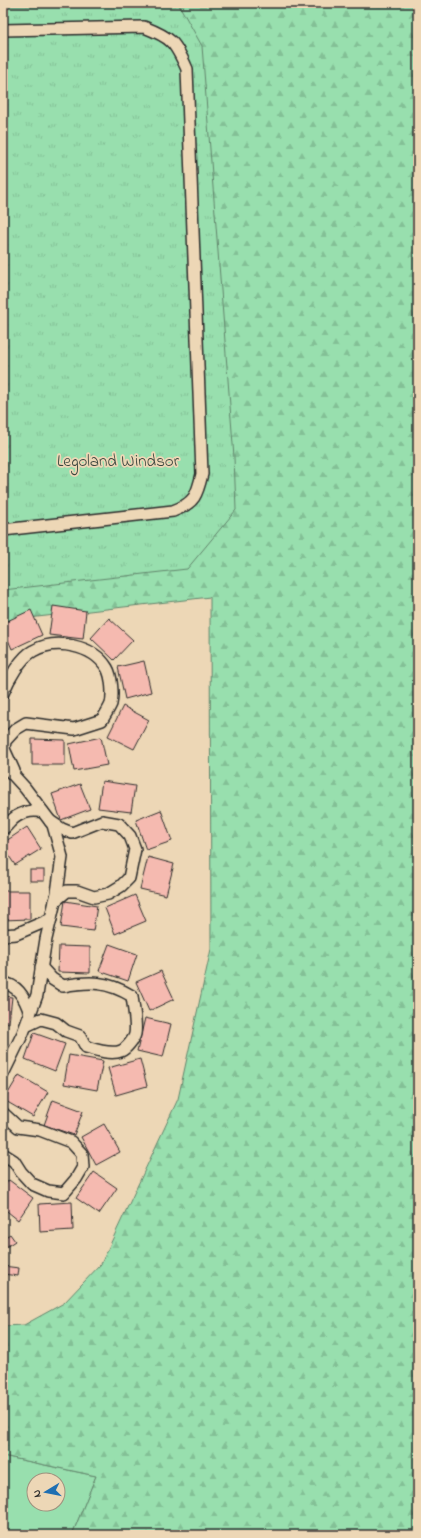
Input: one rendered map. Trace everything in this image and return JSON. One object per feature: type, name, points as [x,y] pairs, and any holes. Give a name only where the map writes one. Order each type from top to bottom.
[{"type":"lane","points":[[3,30],[144,27],[165,36],[178,49],[188,69],[202,474],[198,492],[192,501],[183,508],[173,511],[3,530]]},
{"type":"lane","points":[[3,693],[8,680],[32,651],[49,646],[67,645],[84,649],[95,656],[108,668],[112,686],[111,704],[102,720],[74,729],[26,723],[8,736],[5,741],[4,749],[17,779]]},
{"type":"lane","points":[[3,764],[17,779],[53,825],[62,857],[37,995],[26,1026],[3,1074]]},
{"type":"lane","points":[[3,829],[24,812],[37,810],[62,829],[72,833],[102,821],[119,824],[130,836],[135,850],[129,878],[121,886],[108,894],[94,896],[77,891],[67,891],[55,901]]},
{"type":"lane","points":[[3,935],[16,934],[51,919]]},
{"type":"lane","points":[[26,1026],[41,1019],[56,1023],[66,1031],[80,1036],[86,1047],[109,1052],[121,1051],[135,1035],[132,996],[119,988],[108,984],[90,982],[63,986],[52,979],[41,967]]},
{"type":"lane","points":[[3,983],[10,984],[18,991],[26,1001],[30,1014]]},
{"type":"lane","points":[[3,1113],[18,1127],[40,1130],[71,1142],[82,1154],[82,1167],[76,1178],[64,1193],[48,1191],[32,1184],[21,1172],[14,1161],[3,1154]]},
{"type":"green space","points":[[3,3],[418,3],[418,1535],[72,1535],[96,1476],[3,1456],[3,1326],[24,1325],[64,1303],[101,1264],[178,1099],[211,949],[210,597],[3,621],[3,589],[178,5],[3,6]]},
{"type":"green space","name":"Legoland Windsor","points":[[179,5],[202,46],[234,457],[236,510],[187,569],[3,590],[3,6]]},
{"type":"green space","points":[[3,1456],[96,1476],[72,1535],[3,1535]]},
{"type":"building","points":[[53,606],[86,611],[83,639],[49,635]]},
{"type":"building","points":[[31,610],[42,635],[12,649],[3,628],[3,623]]},
{"type":"building","points":[[109,618],[133,640],[114,660],[91,638]]},
{"type":"building","points":[[144,661],[151,692],[125,699],[118,667]]},
{"type":"building","points":[[123,706],[149,720],[134,749],[108,736]]},
{"type":"building","points":[[101,737],[107,765],[74,771],[69,744]]},
{"type":"building","points":[[32,739],[65,740],[65,765],[32,765]]},
{"type":"building","points":[[102,781],[135,786],[131,812],[98,808]]},
{"type":"building","points":[[80,784],[90,809],[61,820],[52,794]]},
{"type":"building","points":[[161,810],[172,841],[146,850],[136,820]]},
{"type":"building","points":[[27,827],[41,849],[15,865],[3,847],[3,843]]},
{"type":"building","points":[[148,857],[174,864],[166,895],[140,889]]},
{"type":"building","points":[[30,870],[44,870],[44,881],[30,881]]},
{"type":"building","points":[[3,891],[30,891],[30,919],[3,920]]},
{"type":"building","points":[[135,895],[146,921],[115,934],[105,908]]},
{"type":"building","points":[[65,901],[97,906],[93,931],[61,927]]},
{"type":"building","points":[[109,944],[137,954],[128,981],[99,971]]},
{"type":"building","points":[[59,946],[90,947],[90,973],[58,972]]},
{"type":"building","points":[[161,971],[174,999],[149,1011],[136,982]]},
{"type":"building","points":[[3,996],[12,997],[9,1023],[3,1022]]},
{"type":"building","points":[[145,1018],[171,1024],[163,1057],[137,1051]]},
{"type":"building","points":[[34,1033],[65,1044],[55,1071],[25,1059]]},
{"type":"building","points":[[69,1055],[103,1061],[97,1090],[64,1084]]},
{"type":"building","points":[[140,1059],[147,1086],[116,1095],[108,1068]]},
{"type":"building","points":[[19,1075],[48,1092],[33,1117],[4,1100]]},
{"type":"building","points":[[53,1100],[83,1111],[74,1135],[44,1125]]},
{"type":"building","points":[[104,1124],[120,1152],[96,1165],[81,1137]]},
{"type":"building","points":[[94,1172],[117,1188],[99,1214],[76,1198]]},
{"type":"building","points":[[9,1180],[33,1198],[18,1220],[3,1208],[3,1187]]},
{"type":"building","points":[[72,1202],[73,1230],[40,1232],[39,1204]]},
{"type":"building","points":[[10,1234],[15,1241],[3,1249],[3,1239]]},
{"type":"building","points":[[3,1266],[19,1268],[18,1276],[3,1274]]}]
